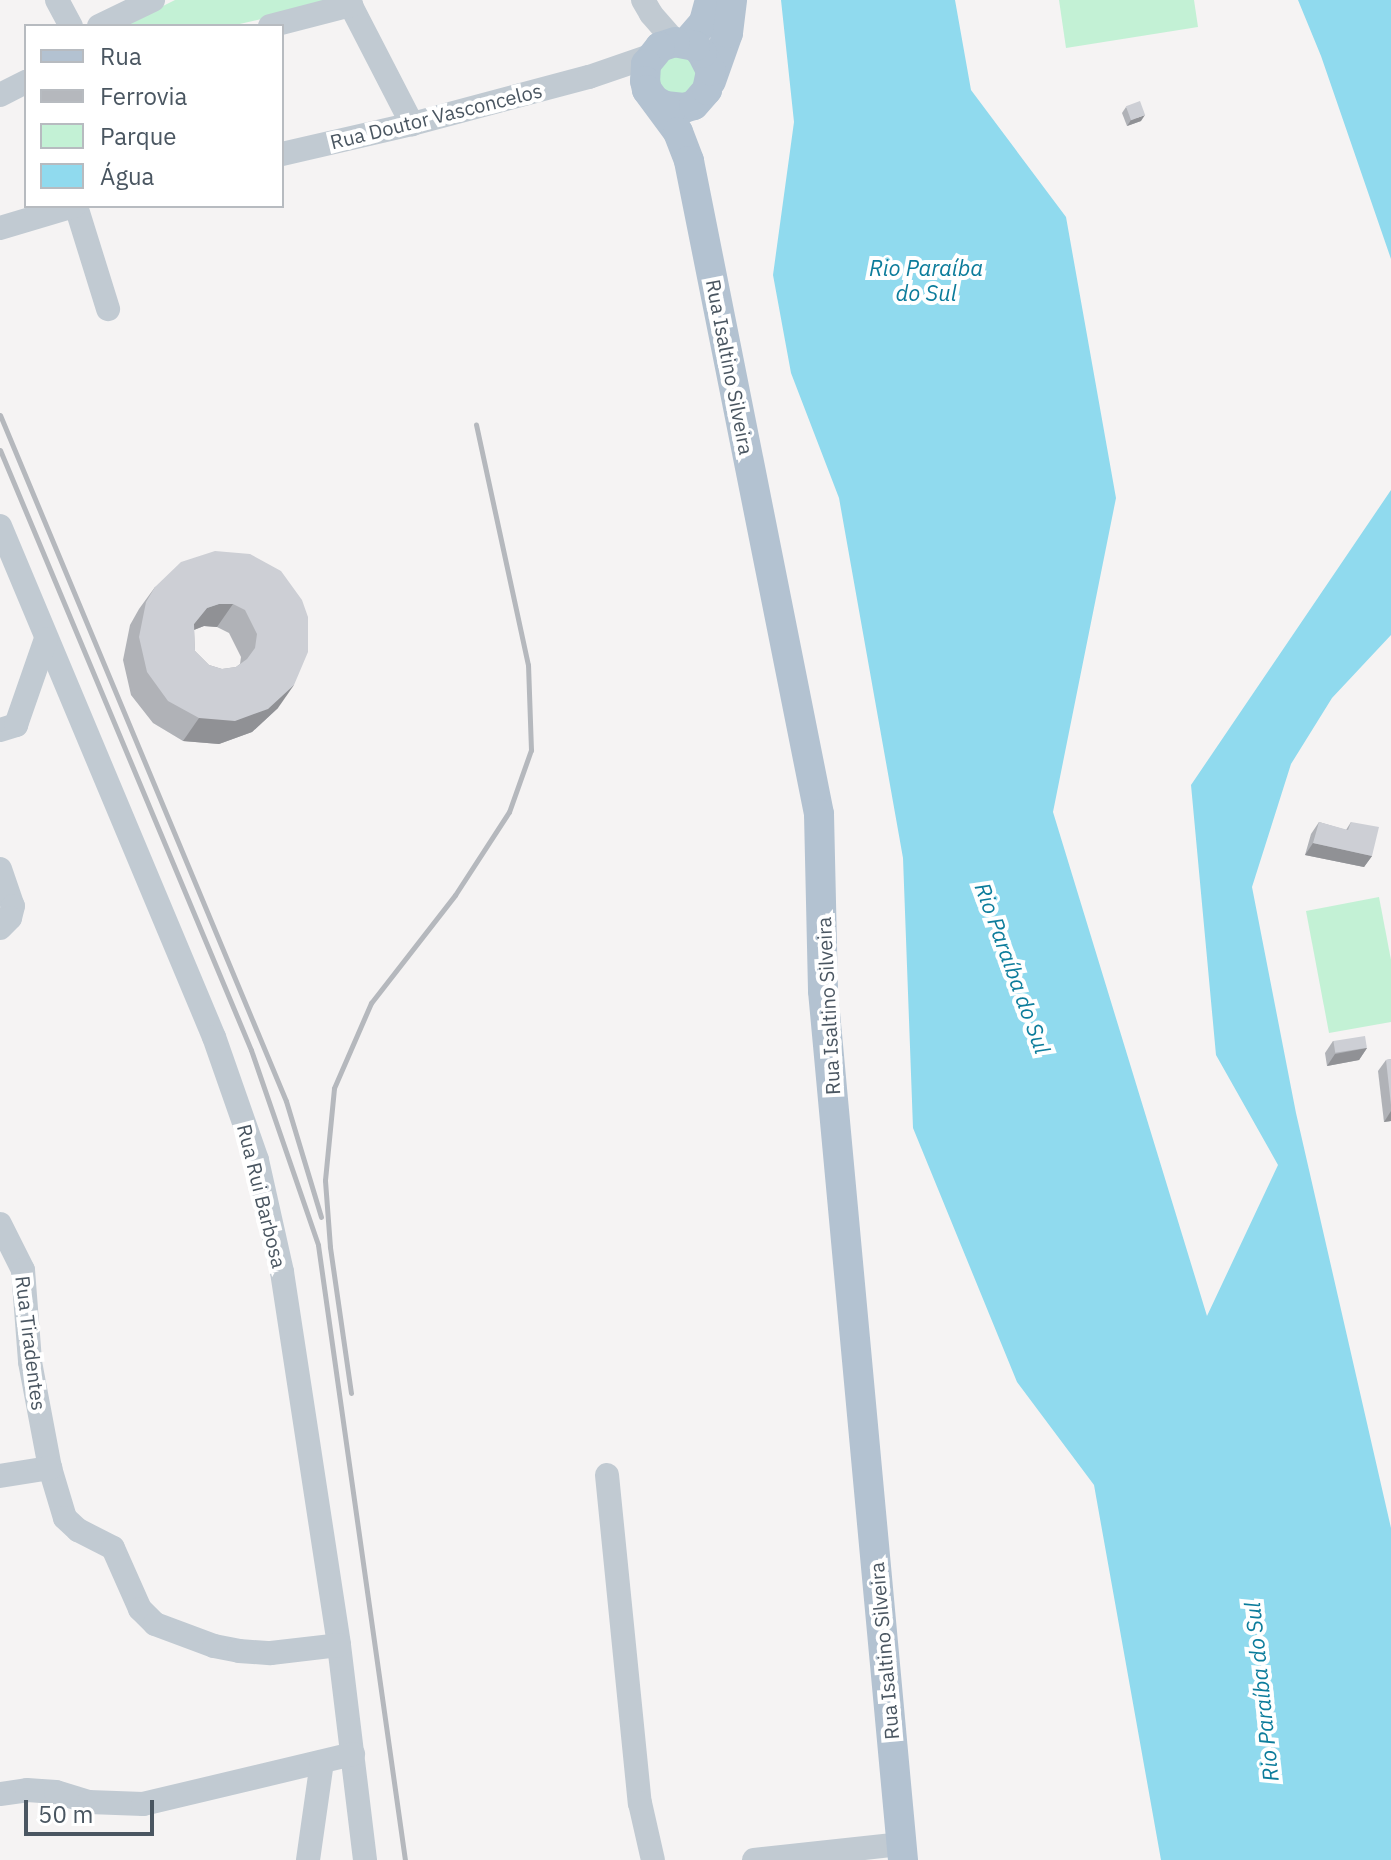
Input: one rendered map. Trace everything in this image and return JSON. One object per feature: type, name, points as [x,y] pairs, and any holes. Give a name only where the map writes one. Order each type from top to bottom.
[{"type":"main road","points":[[689,161],[678,132],[652,96],[644,73],[666,48],[704,22],[710,0]]},
{"type":"main road","points":[[652,96],[665,106],[684,108],[706,90],[728,33],[732,0]]},
{"type":"main road","points":[[666,48],[702,53],[711,71],[689,161]]},
{"type":"main road","name":"Rua Isaltino Silveira","points":[[689,161],[819,814],[823,991],[903,1852]]},
{"type":"street","points":[[57,0],[70,24]]},
{"type":"street","points":[[103,24],[153,0]]},
{"type":"street","points":[[277,24],[349,3],[412,124]]},
{"type":"street","points":[[647,7],[666,48]]},
{"type":"street","name":"Rua Doutor Vasconcelos","points":[[284,154],[412,124],[589,77],[666,48]]},
{"type":"street","name":"Rua Doutor Vasconcelos","points":[[589,77],[652,96]]},
{"type":"street","points":[[0,95],[24,83]]},
{"type":"street","points":[[0,228],[68,208]]},
{"type":"street","points":[[76,208],[108,309]]},
{"type":"street","name":"Rua Rui Barbosa","points":[[0,526],[214,1037],[257,1160],[282,1272],[339,1645],[365,1860]]},
{"type":"street","points":[[0,730],[16,725],[46,639]]},
{"type":"street","points":[[0,869],[13,906],[10,918],[0,928]]},
{"type":"street","name":"Rua Tiradentes","points":[[0,1224],[23,1270],[30,1362],[50,1468],[65,1518],[78,1530],[113,1548],[140,1609],[155,1624],[214,1646],[239,1651],[271,1653],[339,1645]]},
{"type":"street","points":[[0,1476],[50,1468]]},
{"type":"street","points":[[607,1475],[640,1803],[653,1860]]},
{"type":"street","points":[[0,1794],[27,1790],[56,1792],[89,1802],[143,1804],[353,1754]]},
{"type":"street","points":[[308,1860],[322,1762]]},
{"type":"street","points":[[754,1860],[903,1852]]},
{"type":"green space","points":[[175,0],[339,0],[240,24],[127,24]]},
{"type":"green space","points":[[1059,0],[1194,0],[1198,27],[1066,48]]},
{"type":"green space","points":[[686,51],[703,78],[673,103],[651,69],[655,61]]},
{"type":"green space","points":[[1379,897],[1391,960],[1391,1022],[1329,1033],[1306,911]]},
{"type":"water","name":"Rio Paraíba do Sul","points":[[781,0],[955,0],[971,90],[1066,217],[1116,498],[1053,812],[1207,1316],[1278,1165],[1216,1055],[1191,785],[1391,490],[1391,635],[1332,698],[1291,764],[1252,887],[1296,1113],[1391,1528],[1391,1860],[1161,1860],[1094,1485],[1017,1382],[913,1128],[903,858],[839,498],[791,373],[773,275],[794,122]]},
{"type":"water","points":[[1298,0],[1391,0],[1391,259],[1321,56]]},
{"type":"building","points":[[1140,101],[1145,115],[1131,120],[1126,106]]},
{"type":"building","points":[[215,551],[250,554],[281,571],[302,600],[308,617],[308,652],[294,685],[268,709],[235,721],[199,718],[168,701],[147,672],[139,637],[146,602],[155,587],[181,562]],"holes":[[[233,604],[245,610],[257,634],[255,648],[236,667],[222,669],[209,665],[195,651],[194,624],[207,608]]]},
{"type":"building","points":[[1319,822],[1348,830],[1351,822],[1379,827],[1372,856],[1313,843]]},
{"type":"building","points":[[1365,1036],[1367,1048],[1335,1053],[1333,1041]]},
{"type":"building","points":[[1391,1059],[1391,1105],[1386,1060]]},
{"type":"railway","points":[[0,415],[286,1101],[321,1217]]},
{"type":"railway","points":[[351,1393],[330,1247],[325,1180],[334,1088],[371,1003],[455,895],[509,812],[531,750],[528,665],[476,425]]},
{"type":"railway","points":[[0,450],[251,1050],[318,1245],[405,1860]]}]
